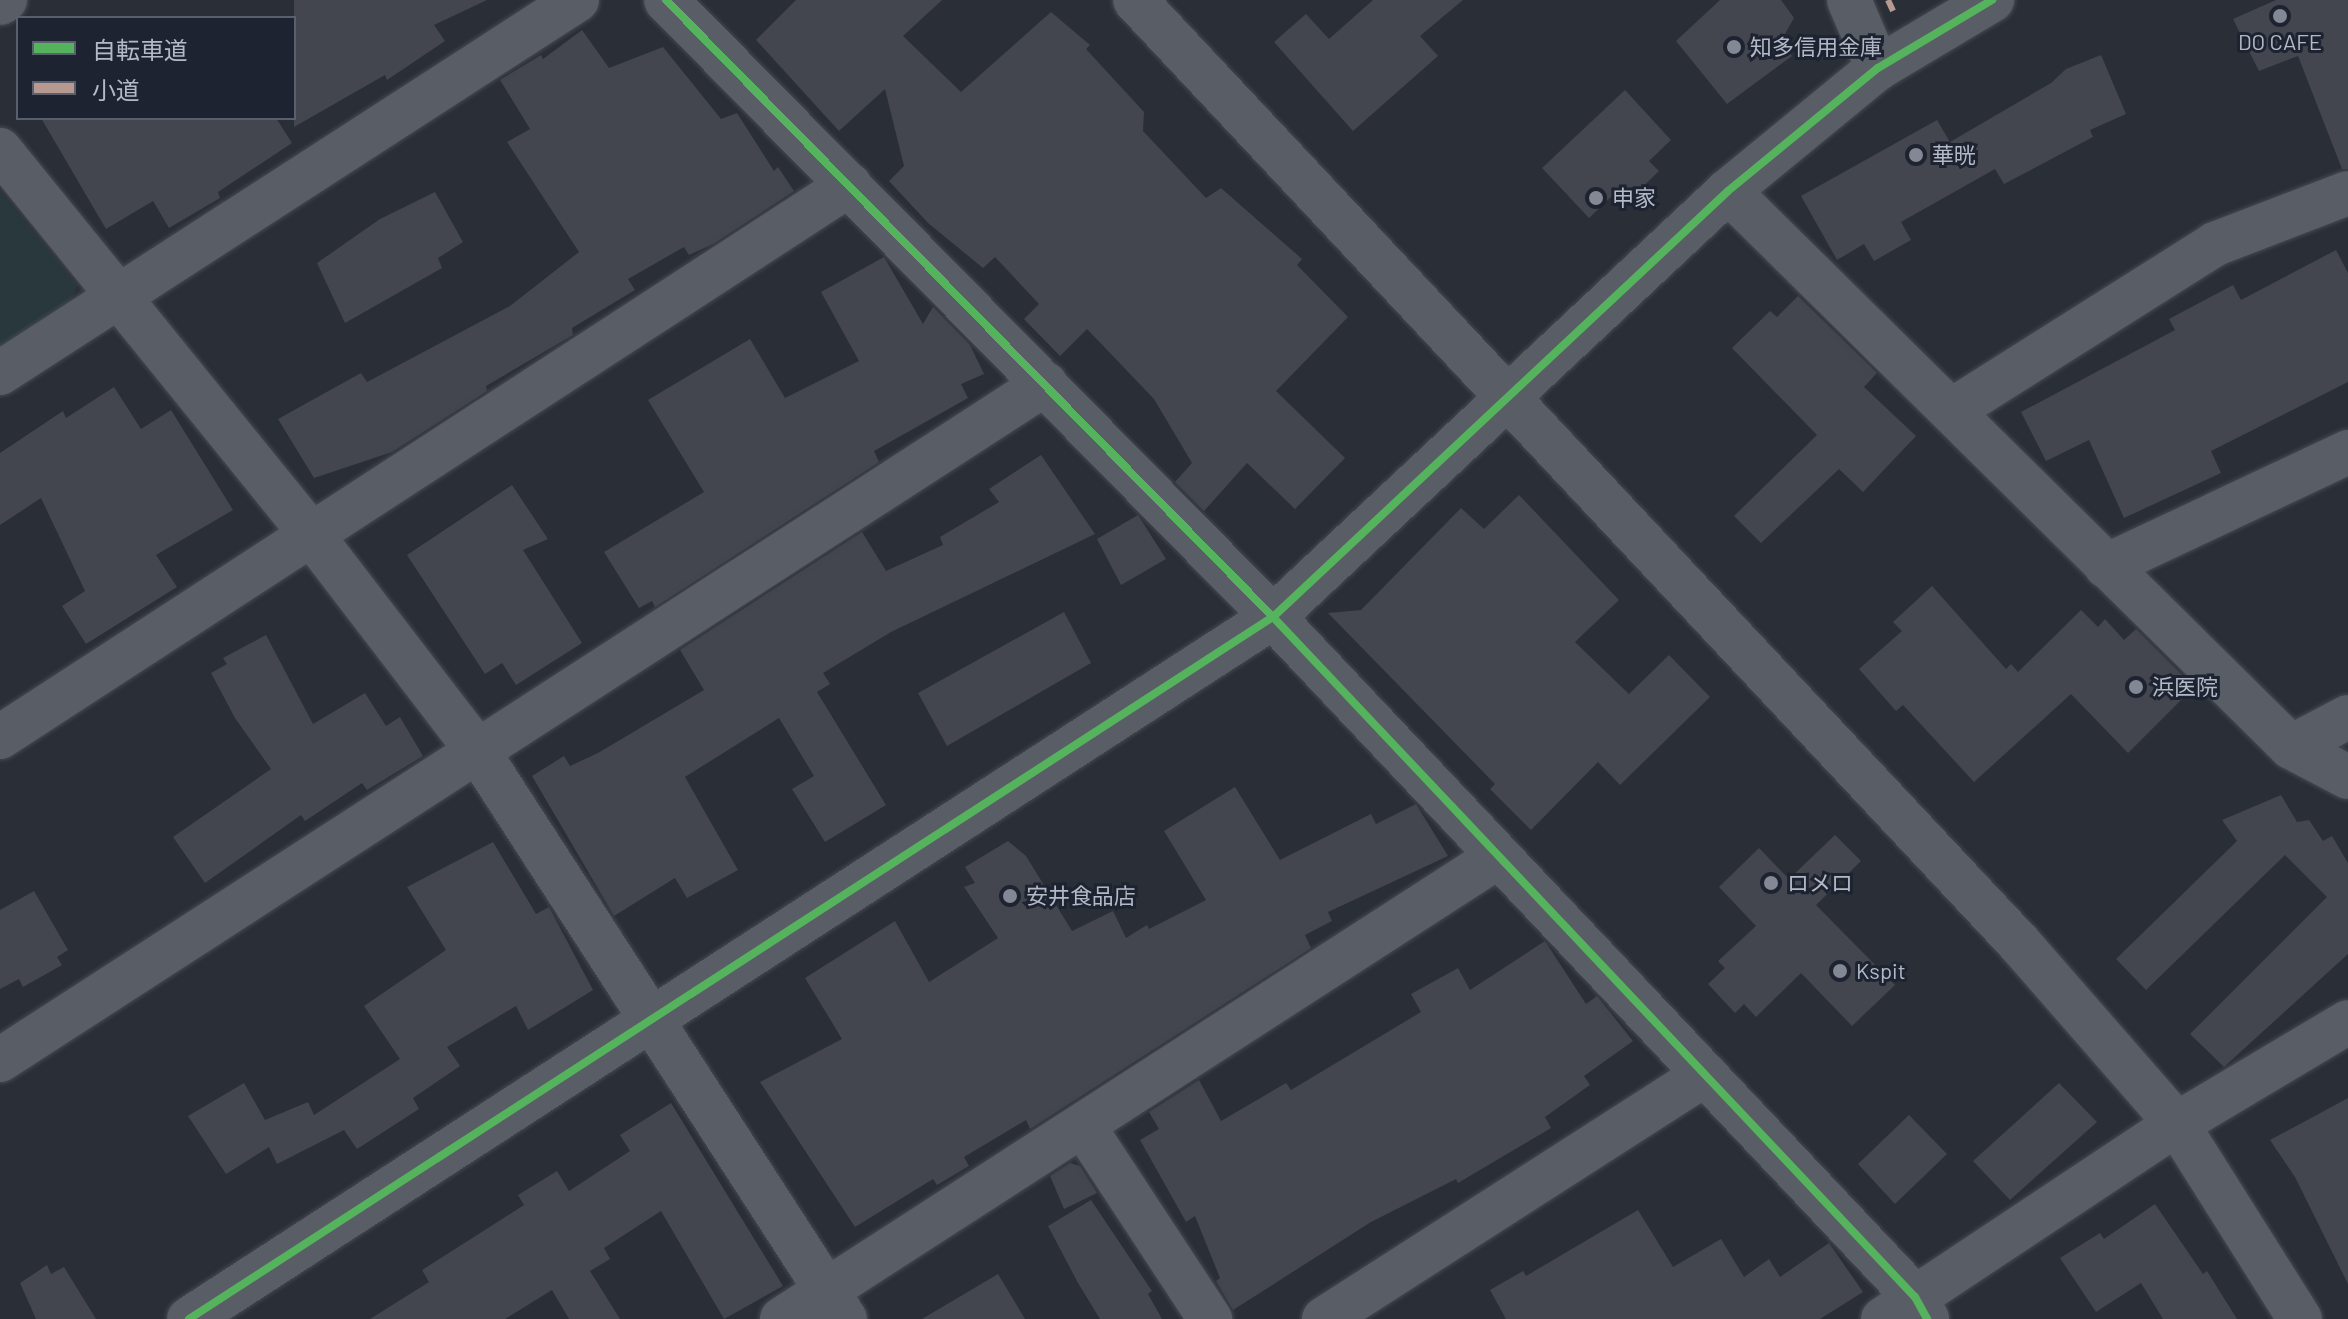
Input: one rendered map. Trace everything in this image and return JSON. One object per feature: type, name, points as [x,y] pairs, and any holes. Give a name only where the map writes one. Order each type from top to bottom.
[{"type":"street","points":[[0,3],[5,0]]},
{"type":"street","points":[[0,373],[577,0]]},
{"type":"street","points":[[666,0],[1273,617],[1705,1074],[1908,1312],[2177,1124],[2348,1022]]},
{"type":"street","points":[[1135,0],[2020,944],[2177,1124],[2300,1319]]},
{"type":"street","points":[[1849,0],[1878,68]]},
{"type":"street","points":[[189,1319],[1273,617],[1728,191],[1878,68],[1992,0]]},
{"type":"street","points":[[0,150],[311,534],[477,750],[836,1304]]},
{"type":"street","points":[[0,737],[849,185]]},
{"type":"street","points":[[1728,191],[2291,747],[2348,777]]},
{"type":"street","points":[[1951,411],[2215,244],[2348,193]]},
{"type":"street","points":[[0,1060],[1045,384]]},
{"type":"street","points":[[2106,566],[2348,452]]},
{"type":"street","points":[[2291,747],[2348,717]]},
{"type":"street","points":[[782,1319],[836,1304],[1084,1127],[1499,856]]},
{"type":"street","points":[[1324,1319],[1705,1074]]},
{"type":"street","points":[[1084,1127],[1210,1319]]},
{"type":"shaded area","points":[[0,191],[77,285],[72,301],[0,347]]},
{"type":"building","points":[[294,0],[487,0],[434,25],[445,41],[387,80],[385,75],[294,127]]},
{"type":"building","points":[[796,0],[942,0],[903,36],[961,92],[1051,12],[1090,45],[1086,49],[1144,112],[1143,131],[1206,198],[1221,188],[1302,259],[1297,265],[1348,317],[1276,391],[1345,458],[1295,509],[1247,463],[1204,511],[1175,482],[1192,463],[1154,399],[1087,329],[1060,356],[1024,319],[1039,304],[995,257],[983,268],[928,223],[889,181],[904,166],[885,89],[839,131],[756,40]]},
{"type":"building","points":[[1373,0],[1463,0],[1420,36],[1438,56],[1353,131],[1274,42],[1306,14],[1329,39]]},
{"type":"building","name":"知多信用金庫","points":[[1720,0],[1781,0],[1794,18],[1782,39],[1792,56],[1727,104],[1676,41]]},
{"type":"building","points":[[2276,0],[2348,0],[2348,169],[2342,169],[2298,56],[2259,71],[2233,19]]},
{"type":"building","points":[[582,30],[609,68],[663,47],[721,119],[737,113],[774,171],[778,167],[794,191],[713,244],[689,255],[684,247],[628,279],[635,290],[572,328],[573,335],[486,386],[487,391],[392,452],[314,478],[278,419],[361,373],[367,382],[510,306],[579,252],[507,142],[530,129],[500,80],[541,55],[543,59]]},
{"type":"building","points":[[2101,55],[2126,114],[2090,130],[2093,137],[2004,184],[1995,169],[1901,222],[1911,240],[1874,261],[1864,244],[1837,260],[1801,196],[1937,120],[1950,142],[2051,83],[2066,69]]},
{"type":"building","points":[[1625,90],[1671,140],[1649,161],[1659,171],[1626,203],[1616,192],[1589,218],[1542,168]]},
{"type":"building","points":[[42,120],[277,120],[292,143],[218,192],[220,198],[169,228],[153,201],[106,229]]},
{"type":"building","points":[[435,192],[463,242],[438,258],[442,268],[345,323],[317,263],[380,219]]},
{"type":"building","points":[[2336,250],[2348,273],[2348,382],[2211,451],[2221,473],[2124,518],[2089,440],[2046,461],[2021,412],[2175,330],[2169,319],[2233,285],[2241,300]]},
{"type":"building","points":[[884,257],[923,324],[933,307],[970,345],[984,374],[961,384],[968,398],[874,451],[879,462],[655,607],[652,601],[639,608],[604,552],[704,492],[648,400],[750,339],[785,398],[859,361],[821,292]]},
{"type":"building","points":[[1798,296],[1877,373],[1864,387],[1916,436],[1863,492],[1839,469],[1761,543],[1734,516],[1817,435],[1732,348],[1770,311],[1777,317]]},
{"type":"building","points":[[114,387],[141,429],[171,410],[233,510],[156,555],[177,587],[86,644],[62,606],[85,591],[41,498],[0,525],[0,453],[63,411],[66,418]]},
{"type":"building","points":[[1041,455],[1095,534],[891,632],[823,673],[830,684],[817,692],[886,805],[825,842],[792,789],[814,776],[779,718],[685,777],[738,870],[687,898],[675,878],[614,916],[532,776],[564,756],[570,766],[598,753],[704,690],[680,650],[862,532],[886,571],[943,545],[940,537],[999,502],[989,489]]},
{"type":"building","points":[[512,485],[548,539],[523,550],[582,643],[516,685],[502,663],[485,674],[407,555]]},
{"type":"building","points":[[1519,495],[1619,600],[1575,642],[1629,694],[1669,655],[1710,697],[1620,785],[1598,762],[1531,830],[1490,789],[1495,784],[1328,613],[1361,610],[1461,508],[1484,529]]},
{"type":"building","points":[[1138,515],[1166,559],[1121,585],[1097,539]]},
{"type":"building","points":[[1932,586],[2006,669],[2011,664],[2018,672],[2081,610],[2098,627],[2105,619],[2124,640],[2136,629],[2194,687],[2128,753],[2071,694],[1974,782],[1903,705],[1896,711],[1859,669],[1902,631],[1893,622]]},
{"type":"building","points":[[1064,612],[1091,663],[947,746],[918,693]]},
{"type":"building","points":[[266,635],[313,724],[365,693],[386,726],[400,717],[423,756],[367,790],[362,783],[305,821],[301,815],[205,883],[173,837],[271,769],[235,718],[211,673],[227,664],[223,658]]},
{"type":"building","points":[[1235,787],[1280,860],[1371,814],[1376,824],[1416,804],[1448,856],[1328,912],[1332,921],[1305,935],[1311,948],[1030,1129],[1026,1120],[964,1157],[969,1166],[937,1185],[933,1179],[855,1227],[760,1082],[842,1039],[805,978],[895,921],[929,982],[998,938],[964,887],[975,883],[965,867],[1008,841],[1026,856],[1072,931],[1113,911],[1126,938],[1147,925],[1149,929],[1206,900],[1164,831]]},
{"type":"building","points":[[2281,795],[2297,822],[2309,820],[2323,841],[2332,836],[2348,863],[2348,954],[2224,1067],[2190,1034],[2327,897],[2285,855],[2146,990],[2116,959],[2237,841],[2222,820]]},
{"type":"building","points":[[1835,835],[1861,861],[1816,905],[1895,985],[1852,1026],[1801,973],[1756,1017],[1744,1004],[1735,1013],[1708,984],[1725,968],[1718,961],[1756,926],[1719,887],[1759,848],[1789,879]]},
{"type":"building","points":[[493,842],[536,914],[549,907],[593,990],[528,1030],[516,1006],[447,1047],[460,1066],[413,1098],[419,1109],[357,1149],[344,1130],[277,1164],[269,1147],[226,1174],[188,1116],[244,1083],[265,1120],[308,1102],[314,1115],[400,1059],[364,1006],[446,950],[407,887]]},
{"type":"building","points":[[34,891],[68,950],[57,957],[62,965],[23,987],[19,979],[0,989],[0,910]]},
{"type":"building","points":[[1545,941],[1586,1004],[1597,996],[1633,1041],[1584,1076],[1590,1085],[1545,1117],[1551,1128],[1458,1183],[1456,1179],[1371,1222],[1233,1310],[1216,1281],[1220,1278],[1195,1216],[1186,1222],[1140,1140],[1159,1129],[1149,1112],[1199,1080],[1221,1121],[1286,1083],[1291,1090],[1421,1012],[1411,994],[1458,968],[1470,990]]},
{"type":"building","points":[[2059,1083],[2097,1122],[2010,1200],[1973,1161]]},
{"type":"building","points":[[2348,1098],[2348,1284],[2295,1177],[2270,1140]]},
{"type":"building","points":[[671,1103],[783,1286],[724,1319],[661,1211],[604,1248],[610,1259],[590,1271],[620,1319],[569,1319],[552,1290],[505,1319],[370,1319],[429,1282],[422,1270],[524,1205],[518,1195],[557,1171],[569,1191],[630,1151],[620,1135]]},
{"type":"building","points":[[1909,1115],[1947,1154],[1895,1204],[1858,1164]]},
{"type":"building","points":[[1070,1163],[1080,1166],[1097,1193],[1064,1209],[1050,1176]]},
{"type":"building","points":[[1091,1200],[1152,1291],[1148,1294],[1162,1319],[1100,1319],[1078,1283],[1048,1226]]},
{"type":"building","points":[[2155,1204],[2203,1274],[2207,1271],[2237,1319],[2163,1319],[2141,1283],[2096,1312],[2060,1258],[2100,1233],[2104,1239]]},
{"type":"building","points":[[1638,1210],[1673,1267],[1721,1239],[1744,1277],[1769,1259],[1780,1277],[1829,1243],[1863,1292],[1820,1319],[1506,1319],[1490,1290],[1523,1271],[1526,1276]]},
{"type":"building","points":[[47,1265],[51,1274],[64,1267],[96,1319],[36,1319],[20,1283]]},
{"type":"building","points":[[998,1274],[1025,1319],[922,1319]]},
{"type":"marked path","points":[[1888,0],[1894,13]]},
{"type":"cycle path","points":[[666,0],[1273,617],[1915,1297],[1927,1319]]},
{"type":"cycle path","points":[[189,1319],[1273,617],[1728,191],[1878,68],[1992,0]]},
{"type":"place","name":"DO CAFE","points":[[2280,16]]},
{"type":"place","name":"知多信用金庫","points":[[1734,47]]},
{"type":"place","name":"華晄","points":[[1916,155]]},
{"type":"place","name":"申家","points":[[1596,198]]},
{"type":"place","name":"浜医院","points":[[2136,687]]},
{"type":"place","name":"ロメロ","points":[[1771,883]]},
{"type":"place","name":"安井食品店","points":[[1010,896]]},
{"type":"place","name":"Kspit","points":[[1840,971]]}]
